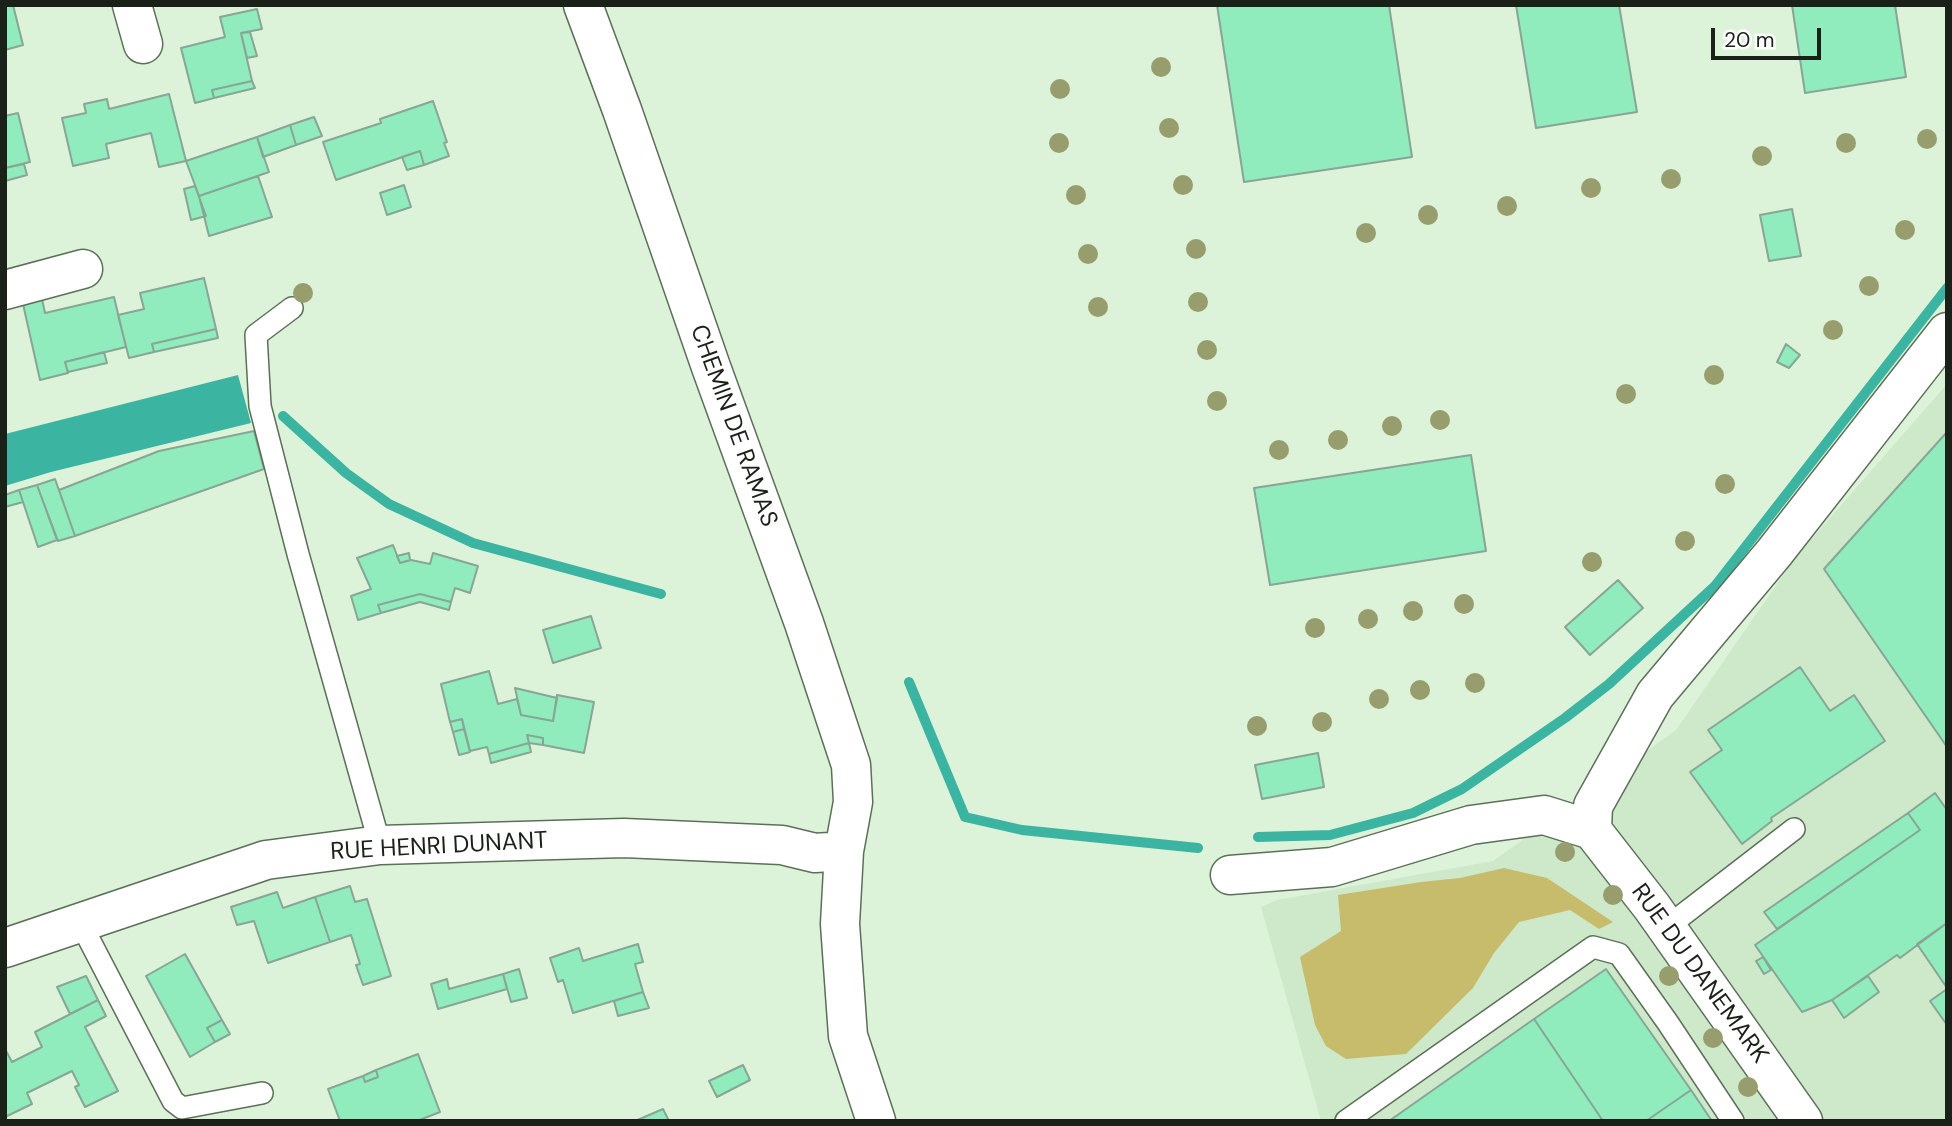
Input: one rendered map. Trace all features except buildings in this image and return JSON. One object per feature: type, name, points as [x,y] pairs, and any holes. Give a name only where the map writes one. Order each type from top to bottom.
[{"type":"street","points":[[132,5],[143,44]]},
{"type":"street","name":"CHEMIN DE RAMAS","points":[[583,5],[804,623],[851,765],[853,802],[844,851],[840,924],[848,1036],[876,1121]]},
{"type":"street","points":[[5,290],[83,269]]},
{"type":"street","points":[[1230,875],[1332,867],[1471,825],[1544,815],[1592,830],[1593,806],[1655,695],[1773,553],[1947,332]]},
{"type":"street","name":"RUE DU DANEMARK","points":[[1592,830],[1667,927],[1791,1116]]},
{"type":"street","name":"RUE HENRI DUNANT","points":[[5,948],[266,860],[380,845],[624,838],[782,845],[815,853],[844,851]]},
{"type":"lane","points":[[292,308],[256,335],[260,406],[298,554],[380,845]]},
{"type":"lane","points":[[1667,927],[1794,829]]},
{"type":"lane","points":[[80,922],[173,1101],[182,1108],[262,1093]]},
{"type":"lane","points":[[1346,1121],[1593,947],[1619,954],[1733,1121]]},
{"type":"shaded area","points":[[1947,384],[1947,1121],[1321,1121],[1261,907],[1277,900],[1493,861],[1676,730],[1795,558]]},
{"type":"shaded area","points":[[1504,868],[1547,878],[1613,922],[1599,929],[1570,910],[1519,922],[1494,953],[1473,988],[1406,1054],[1346,1059],[1326,1046],[1315,1025],[1300,957],[1341,931],[1338,895],[1460,878]]},
{"type":"water","points":[[238,375],[251,423],[51,472],[5,486],[5,434]]},
{"type":"waterway","points":[[1258,837],[1330,835],[1413,813],[1462,789],[1609,684],[1715,586],[1947,288]]},
{"type":"waterway","points":[[283,416],[346,473],[389,504],[473,543],[661,594]]},
{"type":"waterway","points":[[909,682],[965,817],[1022,830],[1198,848]]}]
